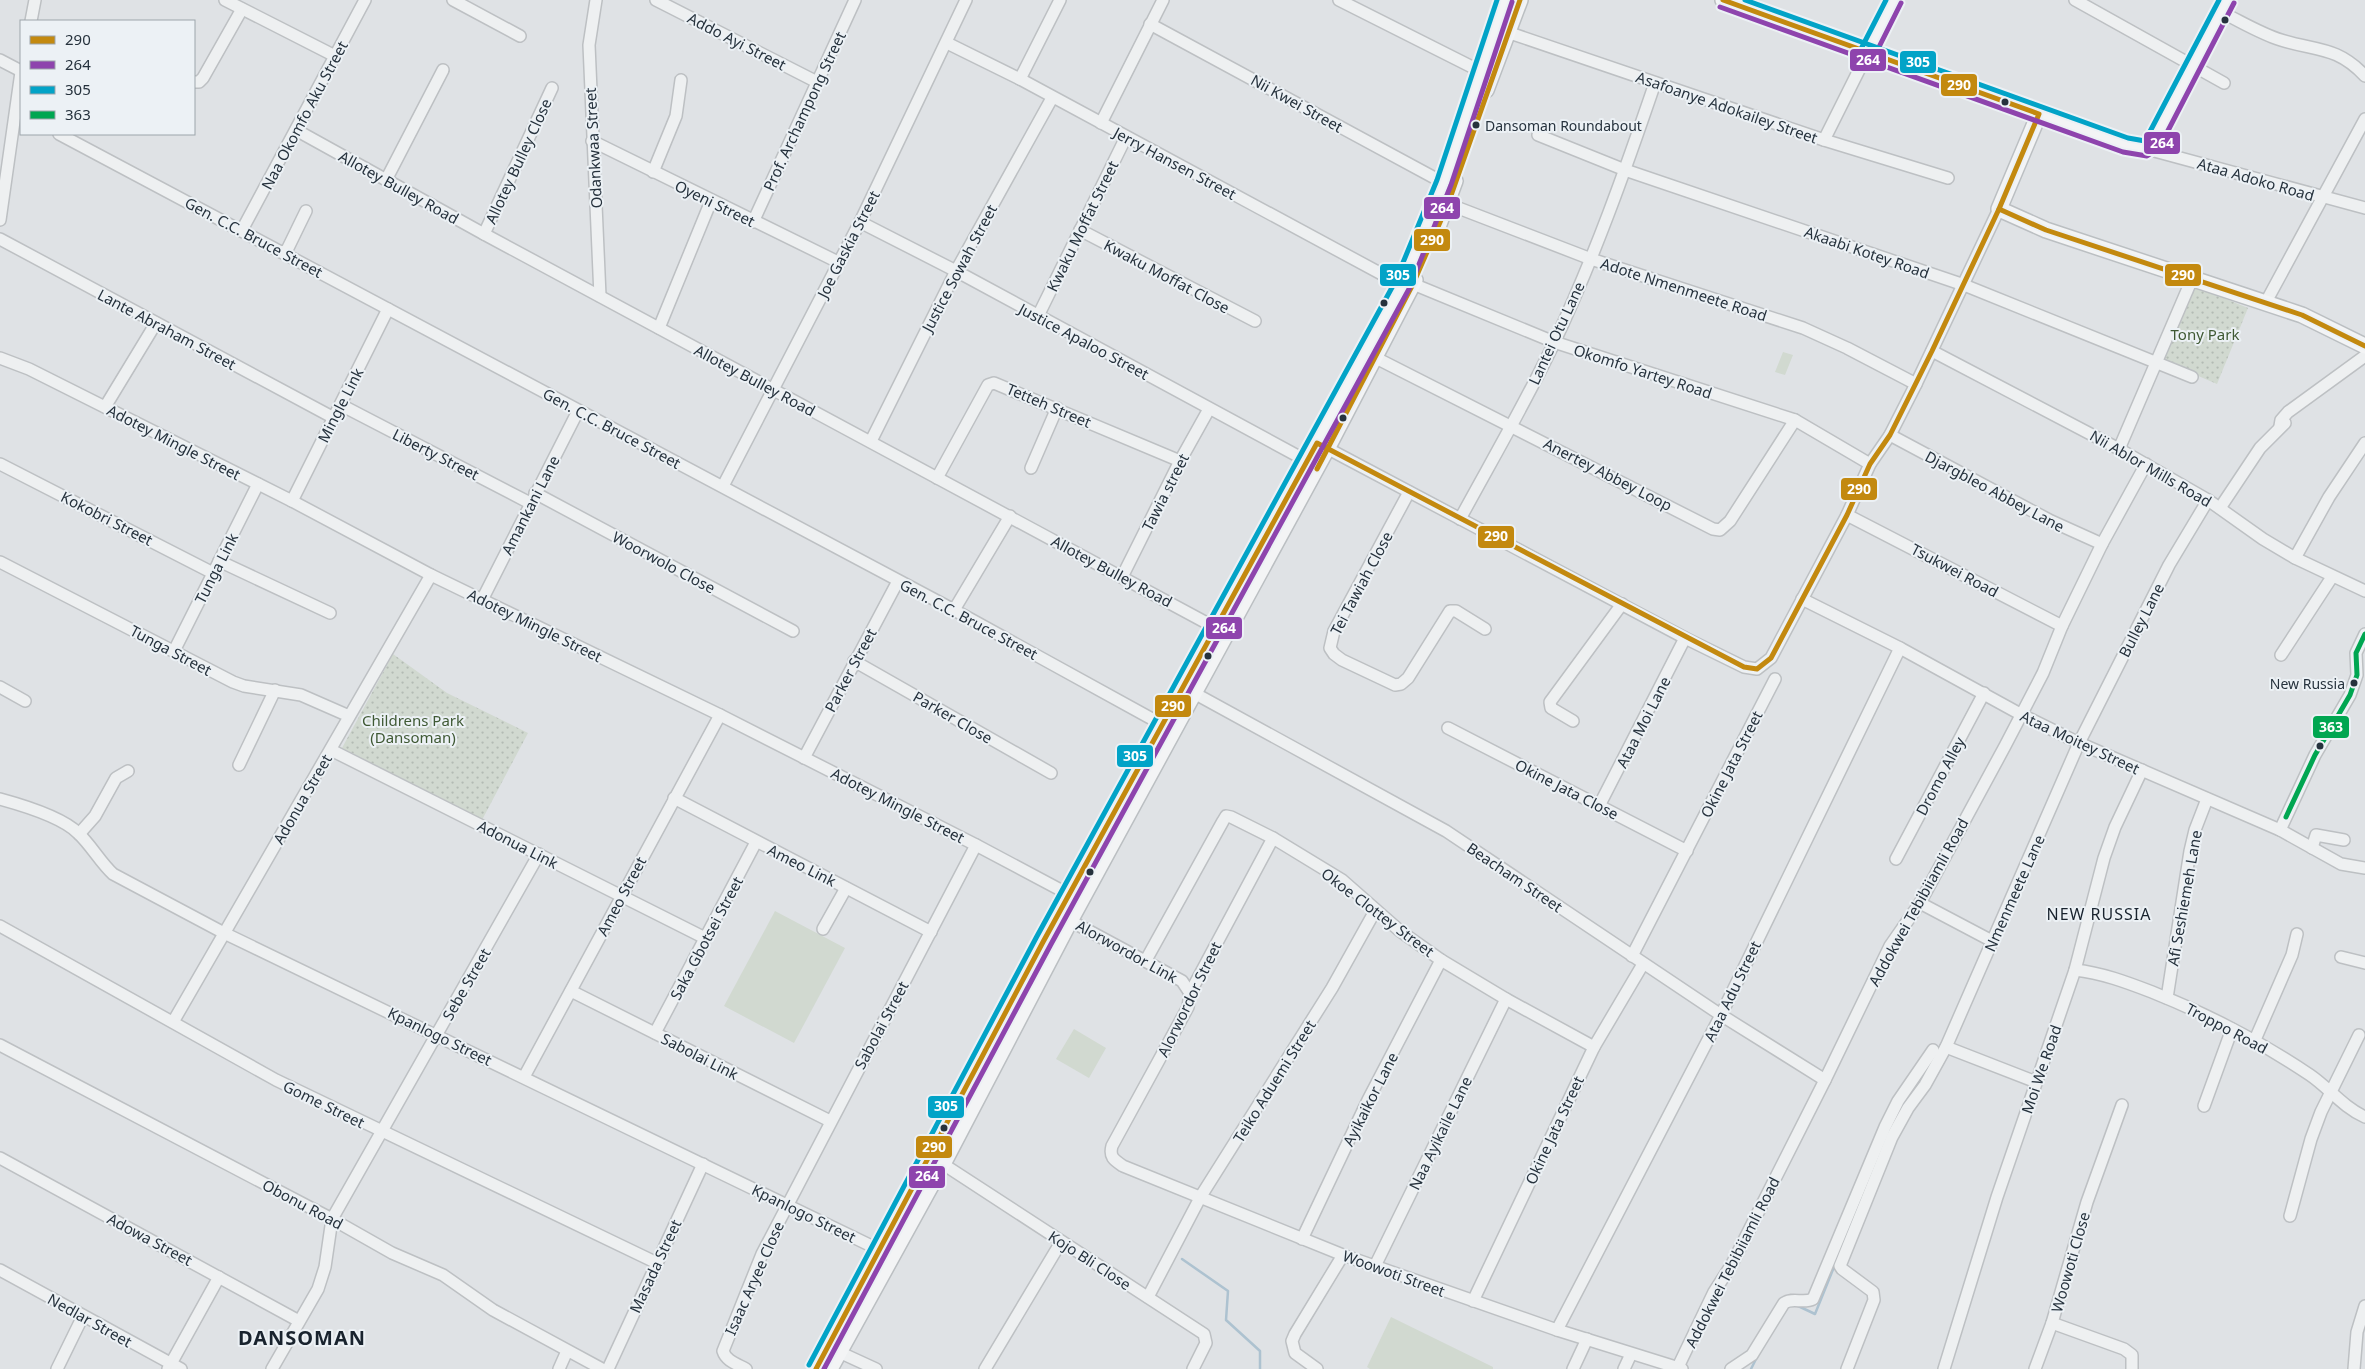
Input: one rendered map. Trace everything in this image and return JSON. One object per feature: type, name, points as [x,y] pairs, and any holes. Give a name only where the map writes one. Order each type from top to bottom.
[{"type":"main road","points":[[816,1369],[943,1164],[1064,918],[1070,895],[1307,461],[1322,446],[1376,358],[1407,284],[1444,183],[1505,0]]},
{"type":"main road","points":[[830,1369],[887,1253],[1064,918],[1194,693],[1448,204],[1507,32],[1520,0]]},
{"type":"main road","name":"Ataa Adoko Road","points":[[1723,0],[2126,145],[2147,149]]},
{"type":"main road","points":[[1868,52],[1894,0]]},
{"type":"main road","points":[[2147,149],[2152,145],[2224,6]]},
{"type":"main road","points":[[2039,114],[1998,209],[2046,230],[2192,280],[2266,302],[2321,324],[2365,346]]},
{"type":"street","points":[[31,20],[35,0]]},
{"type":"street","points":[[225,0],[335,56]]},
{"type":"street","name":"Naa Okomfo Aku Street","points":[[242,230],[365,0]]},
{"type":"street","points":[[453,0],[520,36]]},
{"type":"street","name":"Odankwaa Street","points":[[596,0],[589,45],[600,296]]},
{"type":"street","name":"Addo Ayi Street","points":[[656,0],[817,82]]},
{"type":"street","name":"Prof. Archampong Street","points":[[753,222],[855,0]]},
{"type":"street","name":"Joe Gaskia Street","points":[[723,486],[860,222],[966,0]]},
{"type":"street","points":[[1020,79],[1060,0]]},
{"type":"street","points":[[1100,123],[1163,0]]},
{"type":"street","points":[[1339,0],[1482,72]]},
{"type":"street","points":[[2075,0],[2224,83]]},
{"type":"street","points":[[2224,6],[2280,40],[2311,46],[2338,55],[2348,60],[2365,76]]},
{"type":"street","points":[[195,82],[199,82],[203,78],[242,9]]},
{"type":"street","name":"Nii Kwei Street","points":[[1150,24],[1444,183]]},
{"type":"street","name":"Asafoanye Adokailey Street","points":[[1507,32],[1824,140],[1948,178]]},
{"type":"street","name":"Jerry Hansen Street","points":[[946,43],[1020,79],[1052,98],[1407,284]]},
{"type":"street","points":[[1824,140],[1868,52]]},
{"type":"street","points":[[0,60],[20,70]]},
{"type":"street","points":[[386,180],[442,70]]},
{"type":"street","points":[[653,172],[676,116],[681,80]]},
{"type":"street","name":"Lantei Otu Lane","points":[[1460,519],[1554,342],[1591,259],[1625,170],[1655,83]]},
{"type":"street","points":[[0,220],[4,164],[18,112],[20,85]]},
{"type":"street","name":"Allotey Bulley Close","points":[[484,234],[552,88]]},
{"type":"street","name":"Justice Sowah Street","points":[[871,441],[956,271],[1052,98]]},
{"type":"street","points":[[2266,302],[2365,119]]},
{"type":"street","name":"Allotey Bulley Road","points":[[296,130],[484,234],[1216,628]]},
{"type":"street","name":"Gen. C.C. Bruce Street","points":[[61,135],[578,411],[723,486],[1163,725]]},
{"type":"street","name":"Akaabi Kotey Road","points":[[1538,135],[1625,170],[1964,285],[2192,377]]},
{"type":"street","name":"Kwaku Moffat Street","points":[[1038,316],[1126,137]]},
{"type":"street","name":"Oyeni Street","points":[[592,142],[838,262]]},
{"type":"street","name":"Ataa Adoko Road","points":[[2147,149],[2322,198],[2365,208]]},
{"type":"street","points":[[659,328],[712,201]]},
{"type":"street","name":"Adote Nmenmeete Road","points":[[1448,204],[1591,259],[1804,328],[1916,384]]},
{"type":"street","points":[[1322,446],[1685,638],[1744,668],[1757,669],[1771,658],[1847,514],[1870,464],[1890,435],[1964,285],[1998,209]]},
{"type":"street","points":[[282,252],[287,250],[306,211]]},
{"type":"street","name":"Justice Apaloo Street","points":[[860,222],[956,271],[1307,461]]},
{"type":"street","name":"Kwaku Moffat Close","points":[[1080,230],[1255,321]]},
{"type":"street","name":"Lante Abraham Street","points":[[0,239],[334,418]]},
{"type":"street","points":[[2120,449],[2155,362],[2192,280]]},
{"type":"street","name":"Okomfo Yartey Road","points":[[1407,284],[1554,342],[1795,420],[1870,464]]},
{"type":"street","name":"Mingle Link","points":[[292,501],[388,309]]},
{"type":"street","points":[[105,407],[156,323]]},
{"type":"street","name":"Nii Ablor Mills Road","points":[[1932,351],[2120,449],[2208,500],[2295,558],[2365,591]]},
{"type":"street","points":[[2220,508],[2249,462],[2284,424],[2281,420],[2288,412],[2365,356]]},
{"type":"street","name":"Adotey Mingle Street","points":[[0,358],[29,369],[292,501],[431,575],[720,715],[1070,895]]},
{"type":"street","name":"Anertey Abbey Loop","points":[[1376,358],[1720,530],[1730,521],[1795,420]]},
{"type":"street","name":"Tetteh Street","points":[[938,478],[988,385],[999,384],[1180,461]]},
{"type":"street","name":"Liberty Street","points":[[341,405],[533,498]]},
{"type":"street","points":[[1031,468],[1056,408]]},
{"type":"street","name":"Tawia street","points":[[1122,577],[1180,461],[1209,409]]},
{"type":"street","name":"Amankani Lane","points":[[482,600],[578,411]]},
{"type":"street","name":"Djargbleo Abbey Lane","points":[[1890,435],[2051,521],[2102,544]]},
{"type":"street","points":[[2295,558],[2328,497],[2365,443]]},
{"type":"street","name":"Kokobri Street","points":[[0,464],[213,573]]},
{"type":"street","name":"Addokwei Tebibiiamli Road","points":[[1680,1368],[1714,1292],[1732,1264],[1890,946],[1920,903],[2022,715],[2102,544],[2146,464]]},
{"type":"street","name":"Tunga Link","points":[[174,652],[258,484]]},
{"type":"street","name":"Tei Tawiah Close","points":[[1408,492],[1334,630],[1330,648],[1342,660],[1395,685],[1401,684],[1408,678],[1450,612],[1456,611],[1484,629]]},
{"type":"street","name":"Woorwolo Close","points":[[533,498],[793,631]]},
{"type":"street","name":"Bulley Lane","points":[[2079,743],[2169,565],[2208,500]]},
{"type":"street","name":"Tsukwei Road","points":[[1847,514],[2062,626]]},
{"type":"street","points":[[954,610],[1010,516]]},
{"type":"street","points":[[220,561],[330,613]]},
{"type":"street","name":"Tunga Street","points":[[0,562],[238,685],[308,697],[349,716]]},
{"type":"street","name":"Adonua Street","points":[[172,1022],[431,575]]},
{"type":"street","points":[[2281,654],[2332,577]]},
{"type":"street","name":"Parker Street","points":[[804,758],[898,581]]},
{"type":"street","name":"Ataa Moitey Street","points":[[1802,599],[1900,648],[2022,715],[2079,743],[2280,830],[2341,864],[2365,868]]},
{"type":"street","points":[[1573,721],[1551,708],[1550,702],[1622,604]]},
{"type":"street","points":[[2280,830],[2315,754],[2350,694],[2357,674],[2356,653],[2365,634]]},
{"type":"street","name":"Ataa Moi Lane","points":[[1599,806],[1685,638]]},
{"type":"street","name":"Ataa Adu Street","points":[[1557,1330],[1721,1015],[1900,648]]},
{"type":"street","name":"Parker Close","points":[[854,661],[1051,773]]},
{"type":"street","name":"Okine Jata Street","points":[[1632,956],[1776,679]]},
{"type":"street","points":[[0,687],[25,701]]},
{"type":"street","points":[[239,765],[275,690]]},
{"type":"street","name":"Beacham Street","points":[[1194,693],[1446,831],[1643,964],[1825,1080]]},
{"type":"street","name":"Dromo Alley","points":[[1896,859],[1984,693]]},
{"type":"street","name":"Ameo Street","points":[[524,1077],[720,715]]},
{"type":"street","name":"Okine Jata Close","points":[[1448,728],[1687,851]]},
{"type":"street","name":"Nmenmeete Lane","points":[[1847,1369],[1874,1300],[1873,1292],[1840,1266],[1892,1137],[1908,1108],[1925,1085],[1947,1044],[2079,743]]},
{"type":"street","name":"Adonua Link","points":[[331,750],[705,938]]},
{"type":"street","name":"Moi We Road","points":[[1944,1369],[2036,1082],[2075,970],[2107,850],[2118,819],[2142,770]]},
{"type":"street","points":[[79,834],[95,816],[116,778],[128,771]]},
{"type":"street","name":"Ameo Link","points":[[674,798],[931,932]]},
{"type":"street","name":"Kpanlogo Street","points":[[0,799],[67,825],[79,834],[100,862],[113,874],[224,933],[887,1253]]},
{"type":"street","name":"Afi Seshiemeh Lane","points":[[2167,998],[2190,851],[2195,830],[2207,799]]},
{"type":"street","name":"Okoe Clottey Street","points":[[1146,960],[1226,816],[1273,838],[1342,880],[1375,911],[1441,960],[1506,1000],[1594,1047]]},
{"type":"street","points":[[2312,848],[2316,835],[2344,840]]},
{"type":"street","name":"Alorwordor Street","points":[[1113,1160],[1110,1154],[1112,1146],[1188,1007],[1190,993],[1273,838]]},
{"type":"street","name":"Saka Gbotsei Street","points":[[655,1033],[756,842]]},
{"type":"street","name":"Sabolai Street","points":[[787,1206],[976,845]]},
{"type":"street","name":"Sebe Street","points":[[332,1219],[539,854]]},
{"type":"street","points":[[823,929],[846,888]]},
{"type":"street","points":[[1920,903],[1992,941]]},
{"type":"street","name":"Teiko Aduemi Street","points":[[1148,1297],[1202,1196],[1332,988],[1375,911]]},
{"type":"street","name":"Alorwordor Link","points":[[1064,918],[1146,960],[1182,981],[1190,993]]},
{"type":"street","name":"Gome Street","points":[[0,926],[276,1080],[657,1263]]},
{"type":"street","points":[[2254,1042],[2292,955],[2297,934]]},
{"type":"street","points":[[2341,957],[2365,963]]},
{"type":"street","name":"Ayikaikor Lane","points":[[1302,1238],[1368,1100],[1441,960]]},
{"type":"street","name":"Okine Jata Street","points":[[1473,1301],[1594,1047],[1643,964]]},
{"type":"street","name":"Troppo Road","points":[[2075,970],[2096,972],[2167,998],[2232,1029],[2311,1076],[2331,1094],[2365,1117]]},
{"type":"street","name":"Sabolai Link","points":[[571,991],[830,1121]]},
{"type":"street","name":"Naa Ayikaile Lane","points":[[1375,1266],[1506,1000]]},
{"type":"street","points":[[2204,1106],[2232,1029]]},
{"type":"street","points":[[2290,1216],[2311,1139],[2321,1112],[2358,1035]]},
{"type":"street","points":[[1947,1044],[2036,1082]]},
{"type":"street","name":"Obonu Road","points":[[0,1045],[332,1219],[392,1253],[443,1275],[494,1310],[602,1369]]},
{"type":"street","points":[[1730,1369],[1752,1355],[1784,1304],[1792,1300],[1807,1302],[1813,1299],[1885,1127],[1898,1101],[1933,1050]]},
{"type":"street","name":"Woowoti Close","points":[[2122,1105],[2087,1202],[2052,1323],[2115,1344],[2124,1349],[2132,1355],[2132,1369]]},
{"type":"street","name":"Adowa Street","points":[[0,1158],[299,1321]]},
{"type":"street","name":"Woowoti Street","points":[[1113,1160],[1123,1166],[1202,1196],[1343,1255],[1557,1330],[1680,1368]]},
{"type":"street","name":"Masada Street","points":[[608,1369],[703,1164]]},
{"type":"street","name":"Kojo Bli Close","points":[[943,1164],[1148,1297],[1206,1338],[1193,1369]]},
{"type":"street","name":"Isaac Aryee Close","points":[[746,1369],[731,1361],[723,1351],[762,1254],[787,1206]]},
{"type":"street","points":[[272,1369],[318,1289],[325,1267],[332,1219]]},
{"type":"street","points":[[985,1369],[1062,1242]]},
{"type":"street","points":[[1317,1369],[1295,1353],[1292,1342],[1300,1324],[1343,1255]]},
{"type":"street","name":"Nedlar Street","points":[[0,1270],[173,1367]]},
{"type":"street","points":[[173,1367],[219,1277]]},
{"type":"street","points":[[2354,1369],[2357,1332],[2365,1306]]},
{"type":"street","points":[[57,1369],[83,1316]]},
{"type":"street","points":[[2035,1369],[2052,1323]]},
{"type":"street","points":[[1573,1369],[1587,1339]]},
{"type":"street","points":[[559,1369],[567,1351]]},
{"type":"street","points":[[839,1352],[876,1369]]},
{"type":"street","points":[[1624,1369],[1631,1354]]},
{"type":"green space","name":"Tony Park","points":[[2192,285],[2248,308],[2217,384],[2161,360]]},
{"type":"green space","points":[[1783,352],[1793,355],[1785,375],[1775,372]]},
{"type":"green space","name":"Childrens Park (Dansoman)","points":[[393,654],[447,693],[528,733],[482,820],[342,748]]},
{"type":"green space","points":[[775,911],[845,948],[794,1043],[724,1006]]},
{"type":"green space","points":[[1074,1029],[1106,1048],[1089,1078],[1056,1059]]},
{"type":"green space","points":[[1391,1317],[1493,1367],[1493,1369],[1370,1369],[1367,1367]]},
{"type":"waterway","points":[[1912,1091],[1925,1074]]},
{"type":"waterway","points":[[1840,1250],[1848,1229]]},
{"type":"waterway","points":[[1182,1259],[1228,1291],[1226,1320],[1260,1351],[1260,1369]]},
{"type":"waterway","points":[[1796,1305],[1815,1314],[1836,1262]]},
{"type":"waterway","points":[[1751,1369],[1757,1357]]},
{"type":"transit line","name":"305","points":[[809,1365],[1036,938],[1395,282],[1437,180],[1497,0]]},
{"type":"transit line","name":"290","points":[[1317,469],[1413,284],[1448,204],[1520,0]]},
{"type":"transit line","name":"290","points":[[816,1369],[1043,942],[1317,443],[1744,667],[1757,669],[1771,658],[1847,515],[1870,464],[1890,435],[1932,351],[1999,209],[2039,114],[1723,0]]},
{"type":"transit line","name":"305","points":[[1745,0],[2128,138],[2145,141],[2219,0]]},
{"type":"transit line","name":"305","points":[[1861,49],[1886,0]]},
{"type":"transit line","name":"264","points":[[824,1369],[1050,946],[1409,289],[1451,185],[1512,2]]},
{"type":"transit line","name":"264","points":[[1875,55],[1901,3]]},
{"type":"transit line","name":"264","points":[[1720,7],[2123,152],[2147,156],[2159,148],[2234,3]]},
{"type":"transit line","name":"290","points":[[1999,209],[2046,230],[2302,315],[2365,346]]},
{"type":"transit line","name":"363","points":[[2286,817],[2315,755],[2350,695],[2357,675],[2356,653],[2365,634]]},
{"type":"place","name":"Dansoman Roundabout","points":[[1476,125]]},
{"type":"place","name":"New Russia","points":[[2354,683]]},
{"type":"district","name":"NEW RUSSIA","points":[[2099,914]]},
{"type":"district","name":"DANSOMAN","points":[[302,1337]]}]
